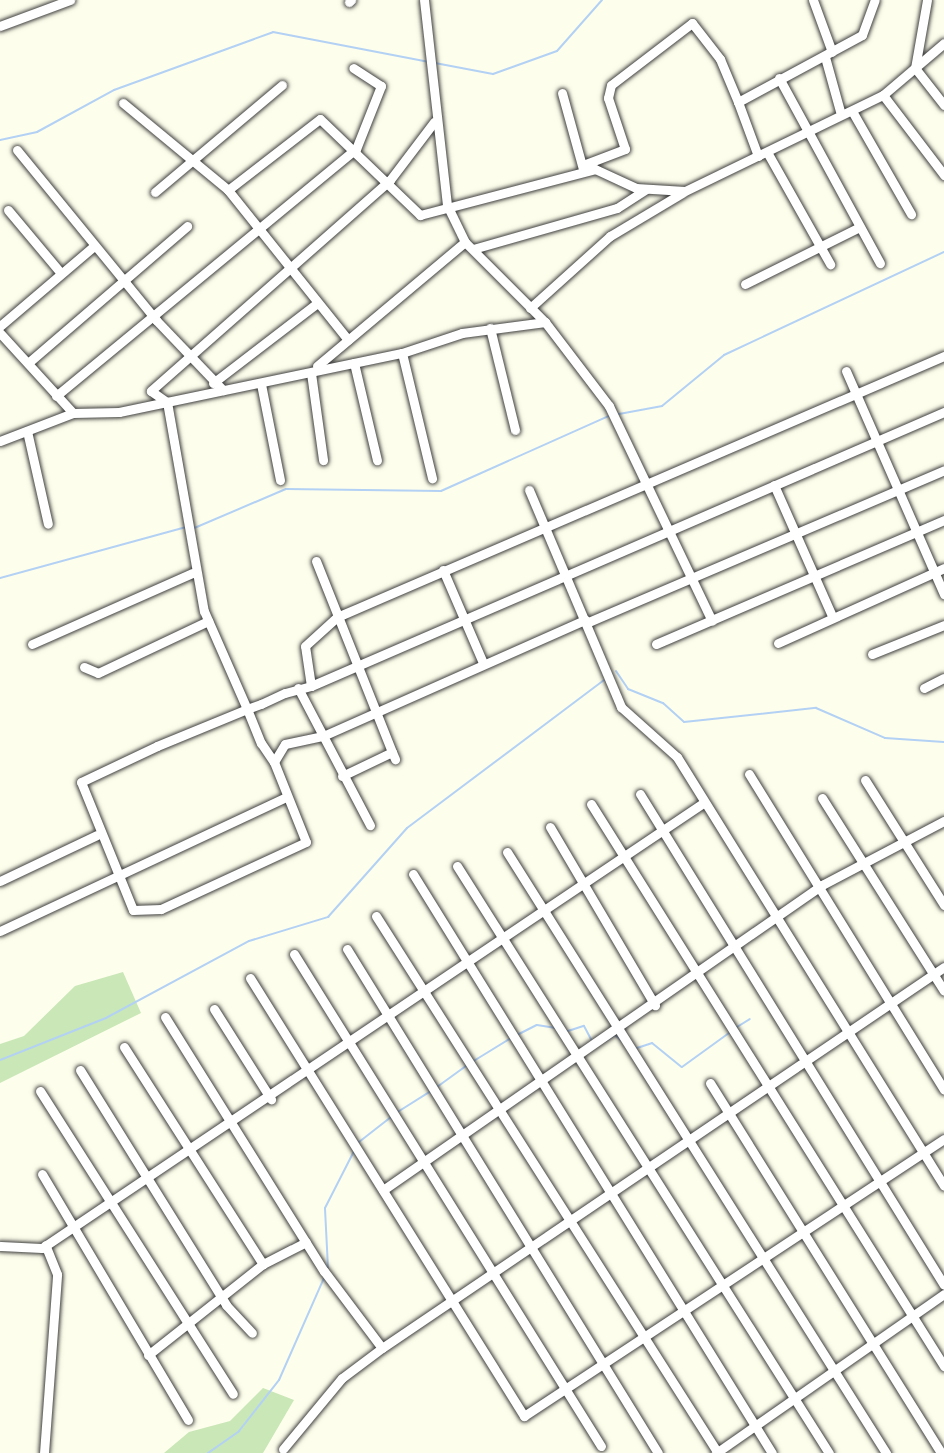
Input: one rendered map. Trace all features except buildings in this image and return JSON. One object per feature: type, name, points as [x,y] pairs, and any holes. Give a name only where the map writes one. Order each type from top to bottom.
[{"type":"street","points":[[0,26],[55,3],[70,0]]},
{"type":"street","points":[[424,0],[434,122],[447,205],[469,246],[545,322],[609,406],[650,482],[712,621]]},
{"type":"street","points":[[813,0],[829,55],[840,111]]},
{"type":"street","points":[[738,102],[779,78],[829,55],[868,28],[875,0]]},
{"type":"street","points":[[927,0],[915,68],[944,105]]},
{"type":"street","points":[[228,190],[320,119],[390,180],[420,215],[583,168],[625,149],[608,98],[611,85],[692,23],[720,59],[763,154],[830,264]]},
{"type":"street","points":[[530,308],[610,236],[685,191],[807,136],[840,111],[852,111],[883,95],[944,43]]},
{"type":"street","points":[[56,396],[156,320],[356,149],[381,86],[353,68]]},
{"type":"street","points":[[779,78],[807,136],[880,263]]},
{"type":"street","points":[[155,192],[282,85]]},
{"type":"street","points":[[562,93],[583,168]]},
{"type":"street","points":[[883,95],[944,175]]},
{"type":"street","points":[[123,103],[228,190],[256,235],[348,340]]},
{"type":"street","points":[[852,111],[911,214]]},
{"type":"street","points":[[434,122],[390,180],[188,353],[151,391],[167,402],[192,573],[208,621],[247,709],[274,762],[306,842],[144,913],[125,905],[97,835],[81,782],[247,709],[298,688],[311,686],[944,412]]},
{"type":"street","points":[[17,150],[156,320],[223,390]]},
{"type":"street","points":[[583,168],[606,170],[646,189],[685,191]]},
{"type":"street","points":[[313,370],[469,246],[617,208],[646,189]]},
{"type":"street","points":[[8,210],[60,272]]},
{"type":"street","points":[[28,363],[187,226]]},
{"type":"street","points":[[745,284],[860,227]]},
{"type":"street","points":[[0,326],[94,246]]},
{"type":"street","points":[[213,383],[316,304]]},
{"type":"street","points":[[0,441],[73,413],[167,402],[261,384],[313,370],[402,353],[490,328],[545,322]]},
{"type":"street","points":[[490,328],[515,430]]},
{"type":"street","points":[[0,333],[73,413]]},
{"type":"street","points":[[402,353],[432,478]]},
{"type":"street","points":[[311,686],[305,646],[337,617],[443,570],[547,530],[650,482],[944,356]]},
{"type":"street","points":[[354,363],[377,460]]},
{"type":"street","points":[[313,370],[323,460]]},
{"type":"street","points":[[846,371],[916,532],[939,570],[944,594]]},
{"type":"street","points":[[261,384],[280,480]]},
{"type":"street","points":[[27,431],[48,524]]},
{"type":"street","points":[[274,762],[285,744],[323,736],[373,710],[585,621],[693,581],[795,532],[899,492],[944,470]]},
{"type":"street","points":[[774,485],[832,616]]},
{"type":"street","points":[[529,490],[626,715],[677,757],[944,1186]]},
{"type":"street","points":[[656,644],[944,520]]},
{"type":"street","points":[[316,561],[353,667],[394,756],[342,776]]},
{"type":"street","points":[[443,570],[483,663]]},
{"type":"street","points":[[778,643],[939,570]]},
{"type":"street","points":[[32,644],[192,573]]},
{"type":"street","points":[[84,667],[98,673],[208,621]]},
{"type":"street","points":[[872,654],[944,625]]},
{"type":"street","points":[[924,688],[944,678]]},
{"type":"street","points":[[298,688],[370,825]]},
{"type":"street","points":[[749,774],[822,885],[944,1090]]},
{"type":"street","points":[[865,780],[901,843],[944,905]]},
{"type":"street","points":[[640,794],[661,835],[881,1176],[944,1285]]},
{"type":"street","points":[[0,931],[286,797]]},
{"type":"street","points":[[822,798],[944,991]]},
{"type":"street","points":[[0,1246],[45,1245],[71,1230],[312,1072],[386,1015],[623,856],[661,835],[703,803]]},
{"type":"street","points":[[591,804],[944,1366]]},
{"type":"street","points":[[383,1190],[537,1080],[697,976],[734,945],[822,885],[860,861],[944,821]]},
{"type":"street","points":[[550,827],[655,1005]]},
{"type":"street","points":[[0,881],[97,835]]},
{"type":"street","points":[[507,852],[615,1030],[886,1453]]},
{"type":"street","points":[[457,866],[829,1453]]},
{"type":"street","points":[[413,874],[537,1080],[772,1453]]},
{"type":"street","points":[[376,916],[499,1107],[567,1222],[717,1453],[754,1423],[834,1376],[944,1294]]},
{"type":"street","points":[[347,949],[458,1135],[608,1364],[658,1453]]},
{"type":"street","points":[[294,954],[423,1161],[491,1278],[601,1446]]},
{"type":"street","points":[[283,1449],[342,1378],[382,1348],[491,1278],[644,1164],[767,1088],[944,967]]},
{"type":"street","points":[[250,978],[312,1072],[524,1416],[608,1364],[760,1256],[881,1176],[944,1139]]},
{"type":"street","points":[[214,1009],[271,1099]]},
{"type":"street","points":[[165,1017],[306,1242],[382,1348]]},
{"type":"street","points":[[124,1047],[192,1148],[263,1264]]},
{"type":"street","points":[[80,1070],[151,1175],[222,1297],[252,1333]]},
{"type":"street","points":[[710,1083],[726,1114],[876,1343],[941,1453]]},
{"type":"street","points":[[40,1091],[233,1394]]},
{"type":"street","points":[[42,1174],[71,1230],[188,1420]]},
{"type":"street","points":[[148,1355],[189,1326],[263,1264],[306,1242]]},
{"type":"street","points":[[44,1453],[57,1274],[45,1245]]},
{"type":"green space","points":[[123,972],[141,1013],[0,1083],[0,1044],[24,1036],[75,986]]},
{"type":"green space","points":[[263,1388],[294,1400],[263,1453],[164,1453],[189,1432],[230,1421]]},
{"type":"waterway","points":[[435,63],[493,74],[557,51],[602,0]]},
{"type":"waterway","points":[[0,140],[37,132],[114,90],[273,32],[429,62]]},
{"type":"waterway","points":[[619,414],[662,406],[724,355],[944,252]]},
{"type":"waterway","points":[[192,529],[286,489],[441,491],[609,416]]},
{"type":"waterway","points":[[0,578],[186,527]]},
{"type":"waterway","points":[[616,671],[628,689],[663,703],[684,722],[816,708],[885,738],[944,742]]},
{"type":"waterway","points":[[0,1060],[106,1018],[249,941],[328,917],[407,828],[604,680]]},
{"type":"waterway","points":[[737,1027],[750,1019]]},
{"type":"waterway","points":[[517,1035],[537,1025],[556,1028]]},
{"type":"waterway","points":[[565,1032],[584,1026],[591,1039]]},
{"type":"waterway","points":[[637,1048],[652,1043],[682,1067],[729,1033]]},
{"type":"waterway","points":[[599,1045],[615,1035],[622,1041]]},
{"type":"waterway","points":[[472,1062],[511,1038]]},
{"type":"waterway","points":[[437,1087],[467,1065]]},
{"type":"waterway","points":[[396,1113],[431,1091]]},
{"type":"waterway","points":[[359,1142],[391,1117]]},
{"type":"waterway","points":[[328,1268],[325,1208],[354,1151]]},
{"type":"waterway","points":[[208,1453],[239,1431],[279,1380],[324,1278]]}]
